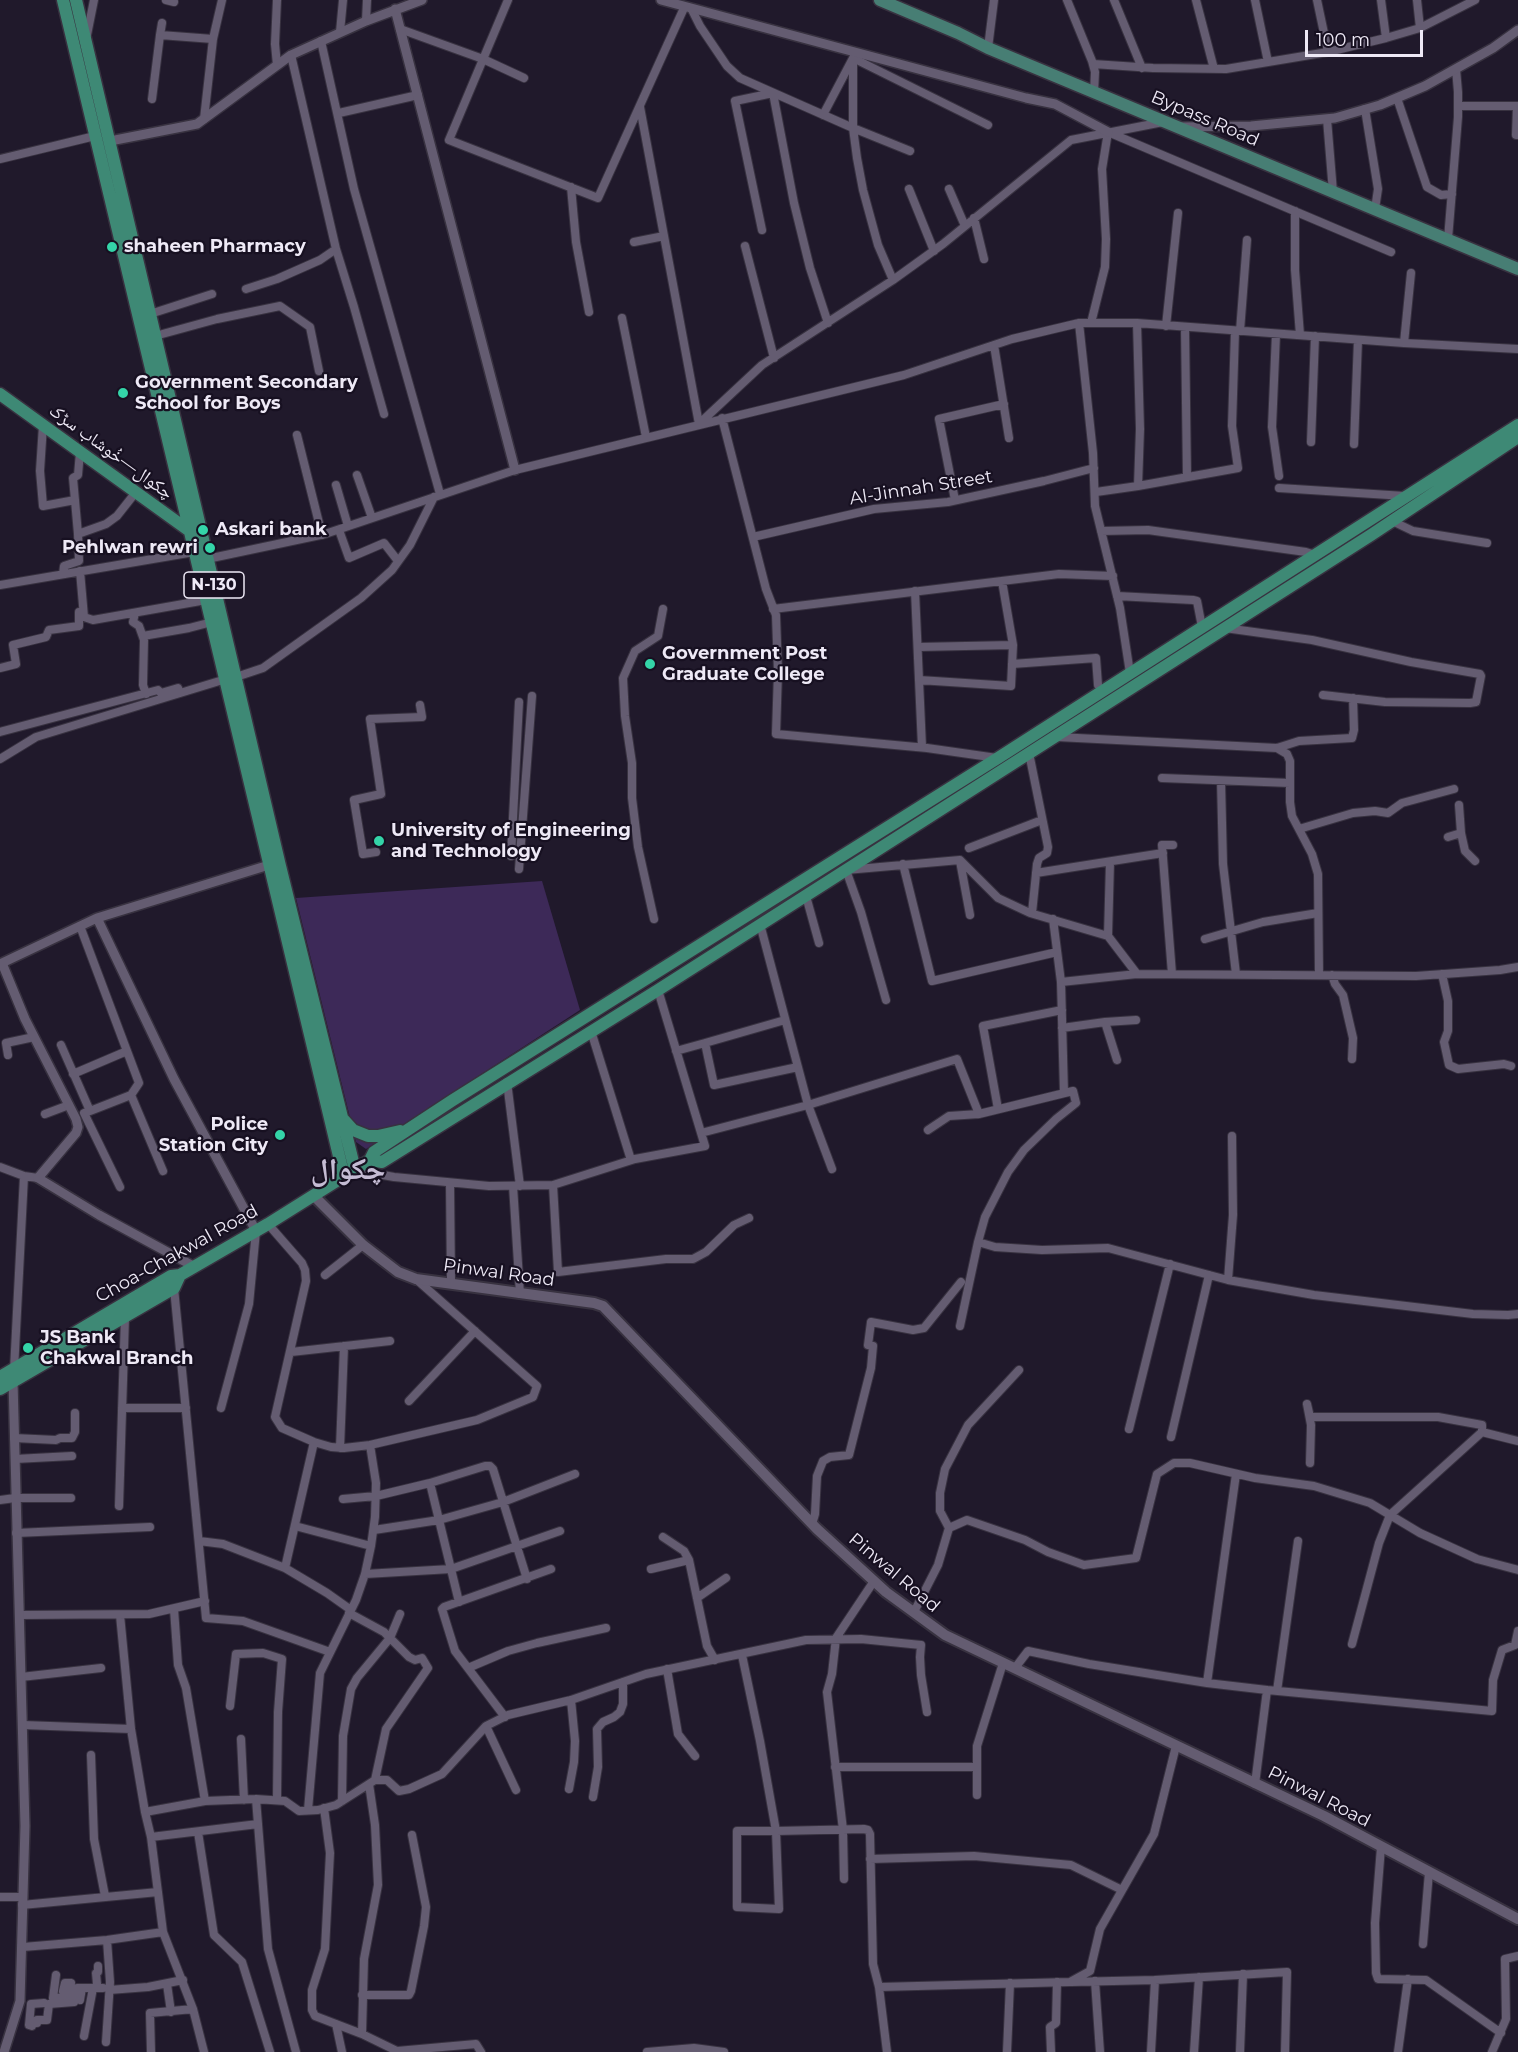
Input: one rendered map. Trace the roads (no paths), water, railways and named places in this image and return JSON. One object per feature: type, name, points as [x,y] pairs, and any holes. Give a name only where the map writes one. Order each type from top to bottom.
[{"type":"highway","name":"N-130","points":[[63,0],[95,136],[168,419],[207,559],[231,678],[344,1178]]},
{"type":"highway","name":"N-130","points":[[76,0],[155,336],[188,531],[212,622],[231,678]]},
{"type":"highway","name":"چکوال—خُوشاب سڑک","points":[[0,394],[202,539]]},
{"type":"highway","points":[[1518,425],[998,758],[421,1121],[374,1152],[370,1160],[382,1162],[658,990],[1392,521],[1518,437]]},
{"type":"highway","name":"N-130","points":[[274,865],[355,1170]]},
{"type":"highway","points":[[342,1118],[357,1132],[372,1136],[394,1133],[421,1121]]},
{"type":"highway","name":"Choa-Chakwal Road","points":[[0,1377],[14,1376],[171,1276],[180,1275],[195,1267],[370,1160]]},
{"type":"highway","points":[[0,1389],[14,1376],[174,1288],[180,1275]]},
{"type":"main road","name":"Bypass Road","points":[[880,0],[1094,93],[1518,269]]},
{"type":"main road","name":"Pinwal Road","points":[[314,1196],[363,1245],[398,1272],[416,1279],[594,1302],[603,1306],[812,1524],[874,1581],[945,1635],[1255,1784],[1518,1919]]},
{"type":"street","points":[[86,42],[94,0]]},
{"type":"street","points":[[204,119],[213,39],[222,0]]},
{"type":"street","points":[[277,0],[275,44],[277,65]]},
{"type":"street","points":[[340,32],[343,0]]},
{"type":"street","points":[[366,21],[367,0]]},
{"type":"street","points":[[110,141],[197,124],[291,55],[366,21],[422,0]]},
{"type":"street","points":[[508,0],[449,140],[598,198],[688,9]]},
{"type":"street","points":[[661,0],[854,56],[1055,104],[1108,132],[1390,252]]},
{"type":"street","points":[[988,48],[994,0]]},
{"type":"street","points":[[1067,0],[1093,64],[1094,93]]},
{"type":"street","points":[[1114,0],[1142,68]]},
{"type":"street","points":[[1196,0],[1214,69]]},
{"type":"street","points":[[1255,0],[1268,62]]},
{"type":"street","points":[[1317,0],[1328,52]]},
{"type":"street","points":[[1381,0],[1386,38]]},
{"type":"street","points":[[1416,0],[1420,28]]},
{"type":"street","points":[[1093,64],[1142,68],[1226,69],[1328,52],[1420,28],[1475,0]]},
{"type":"street","points":[[395,9],[515,470]]},
{"type":"street","points":[[688,9],[727,66],[740,78],[910,151]]},
{"type":"street","points":[[152,99],[162,23]]},
{"type":"street","points":[[400,29],[483,59],[524,78]]},
{"type":"street","points":[[1179,127],[1251,126],[1327,119],[1365,109],[1425,86],[1493,48],[1518,30]]},
{"type":"street","points":[[160,35],[213,39]]},
{"type":"street","points":[[0,759],[36,737],[263,668],[361,598],[392,570],[410,545],[437,495],[354,189],[339,112],[321,41]]},
{"type":"street","points":[[291,55],[336,249],[384,414]]},
{"type":"street","points":[[823,115],[854,56]]},
{"type":"street","points":[[854,56],[988,125]]},
{"type":"street","points":[[854,56],[853,128],[863,190],[878,245],[893,280]]},
{"type":"street","points":[[1448,239],[1458,106],[1456,69]]},
{"type":"street","points":[[762,230],[735,101],[773,93]]},
{"type":"street","points":[[773,93],[794,203],[810,268],[828,322]]},
{"type":"street","points":[[339,112],[418,95]]},
{"type":"street","points":[[1397,98],[1427,187],[1441,195],[1452,194]]},
{"type":"street","points":[[640,106],[699,424]]},
{"type":"street","points":[[1458,106],[1517,106],[1516,135],[1518,135]]},
{"type":"street","points":[[1365,109],[1378,189],[1375,209]]},
{"type":"street","points":[[1327,119],[1333,192]]},
{"type":"street","points":[[699,424],[762,365],[934,251],[1071,140],[1165,122]]},
{"type":"street","points":[[1091,323],[1105,267],[1106,239],[1102,169],[1108,132]]},
{"type":"street","points":[[0,159],[95,136]]},
{"type":"street","points":[[571,187],[576,242],[589,312]]},
{"type":"street","points":[[909,189],[934,251]]},
{"type":"street","points":[[950,189],[965,226]]},
{"type":"street","points":[[1295,211],[1295,270],[1300,335]]},
{"type":"street","points":[[1166,326],[1178,213]]},
{"type":"street","points":[[974,218],[984,259]]},
{"type":"street","points":[[634,242],[664,236]]},
{"type":"street","points":[[1096,492],[1238,468],[1232,426],[1237,331],[1248,240]]},
{"type":"street","points":[[745,246],[774,357]]},
{"type":"street","points":[[246,289],[277,279],[320,260],[336,249]]},
{"type":"street","points":[[1404,343],[1411,273]]},
{"type":"street","points":[[150,314],[212,294]]},
{"type":"street","points":[[155,336],[217,319],[280,306],[310,327],[319,371]]},
{"type":"street","points":[[622,318],[646,437]]},
{"type":"street","points":[[1079,323],[1085,364],[1096,492],[1095,506],[1113,576],[1130,673]]},
{"type":"street","points":[[207,559],[322,535],[515,470],[904,375],[994,345],[1079,323],[1137,323],[1358,340],[1518,349]]},
{"type":"street","points":[[1137,323],[1140,429],[1138,486]]},
{"type":"street","points":[[1185,327],[1187,477]]},
{"type":"street","points":[[1276,334],[1272,427],[1279,476]]},
{"type":"street","points":[[1311,442],[1315,336]]},
{"type":"street","points":[[1354,444],[1358,340]]},
{"type":"street","points":[[994,345],[1009,438]]},
{"type":"street","points":[[955,500],[939,419],[1004,404]]},
{"type":"street","points":[[722,418],[766,589],[776,615],[778,672],[776,734],[922,747],[998,758]]},
{"type":"street","points":[[43,425],[40,471],[43,506],[75,500]]},
{"type":"street","points":[[297,435],[322,535]]},
{"type":"street","points":[[63,574],[63,566],[79,561],[73,478],[78,475],[80,452]]},
{"type":"street","name":"Al-Jinnah Street","points":[[753,537],[874,509],[955,500],[1094,468]]},
{"type":"street","points":[[357,475],[372,518]]},
{"type":"street","points":[[336,485],[348,526]]},
{"type":"street","points":[[1279,488],[1409,496]]},
{"type":"street","points":[[78,534],[106,524],[117,516],[136,492]]},
{"type":"street","points":[[1392,521],[1413,531],[1487,543]]},
{"type":"street","points":[[339,530],[349,558],[384,543],[398,561]]},
{"type":"street","points":[[1101,531],[1148,530],[1316,555]]},
{"type":"street","points":[[0,585],[194,552]]},
{"type":"street","points":[[80,571],[84,617],[93,620],[206,600]]},
{"type":"street","points":[[773,609],[1059,574],[1113,576]]},
{"type":"street","points":[[919,680],[1011,686],[1013,645],[1002,581]]},
{"type":"street","points":[[915,591],[922,747]]},
{"type":"street","points":[[1117,596],[1193,600],[1197,602],[1202,627]]},
{"type":"street","points":[[654,919],[638,847],[623,678],[635,651],[658,636],[663,609]]},
{"type":"street","points":[[0,668],[16,664],[13,645],[46,637],[50,630],[80,626],[79,612],[83,611]]},
{"type":"street","points":[[135,613],[133,622],[139,626],[145,650],[146,694]]},
{"type":"street","points":[[143,636],[212,622]]},
{"type":"street","points":[[1224,628],[1312,640],[1481,676],[1476,702],[1470,703],[1385,702],[1323,695]]},
{"type":"street","points":[[918,647],[1013,645]]},
{"type":"street","points":[[1012,664],[1096,658],[1098,685]]},
{"type":"street","points":[[0,732],[158,690],[161,693],[178,688],[180,693]]},
{"type":"street","points":[[519,869],[532,696]]},
{"type":"street","points":[[1052,737],[1276,748],[1299,741],[1352,738],[1353,698]]},
{"type":"street","points":[[511,856],[519,702]]},
{"type":"street","points":[[376,852],[363,854],[354,800],[381,794],[370,719],[422,717],[420,705]]},
{"type":"street","points":[[1276,748],[1287,754],[1290,761],[1292,816],[1312,854],[1318,874],[1319,975]]},
{"type":"street","points":[[1029,753],[1048,847],[1047,853],[1039,858],[1032,913]]},
{"type":"street","points":[[1162,778],[1290,783]]},
{"type":"street","points":[[1221,781],[1223,864],[1236,974]]},
{"type":"street","points":[[1299,829],[1353,813],[1375,811],[1388,813],[1402,803],[1454,789]]},
{"type":"street","points":[[1459,805],[1465,851],[1475,861]]},
{"type":"street","points":[[969,848],[1042,820]]},
{"type":"street","points":[[1448,837],[1461,833]]},
{"type":"street","points":[[1172,974],[1162,845],[1173,845]]},
{"type":"street","points":[[1036,873],[1163,853]]},
{"type":"street","points":[[886,1000],[861,912],[846,870],[960,860],[998,897],[1032,913],[1108,936],[1137,974]]},
{"type":"street","points":[[960,860],[970,915]]},
{"type":"street","points":[[1108,936],[1110,862]]},
{"type":"street","points":[[903,864],[932,981],[1057,952]]},
{"type":"street","points":[[38,1178],[76,1133],[76,1119],[34,1037],[1,964],[97,918],[274,865]]},
{"type":"street","points":[[806,896],[819,943]]},
{"type":"street","points":[[1205,939],[1263,922],[1318,913]]},
{"type":"street","points":[[97,918],[174,1079],[256,1231],[249,1304],[221,1408]]},
{"type":"street","points":[[1053,919],[1061,982],[1064,1093]]},
{"type":"street","points":[[760,924],[808,1105],[832,1169]]},
{"type":"street","points":[[80,926],[139,1083],[131,1095],[84,1113],[120,1187]]},
{"type":"street","points":[[1061,982],[1137,974],[1442,974],[1518,967]]},
{"type":"street","points":[[1442,974],[1448,1001],[1448,1031],[1444,1042],[1449,1065],[1458,1069],[1504,1064],[1511,1066]]},
{"type":"street","points":[[1332,975],[1343,995],[1353,1038],[1352,1059]]},
{"type":"street","points":[[355,1170],[450,1183],[553,1185],[631,1160],[705,1146],[658,990]]},
{"type":"street","points":[[998,1109],[983,1026],[1062,1010]]},
{"type":"street","points":[[676,1051],[785,1020]]},
{"type":"street","points":[[1062,1028],[1136,1020]]},
{"type":"street","points":[[1105,1022],[1117,1060]]},
{"type":"street","points":[[591,1031],[631,1160]]},
{"type":"street","points":[[8,1055],[3,1042],[34,1037]]},
{"type":"street","points":[[705,1043],[714,1085],[798,1067]]},
{"type":"street","points":[[61,1045],[90,1111]]},
{"type":"street","points":[[74,1074],[127,1051]]},
{"type":"street","points":[[701,1133],[808,1105],[957,1059],[979,1114]]},
{"type":"street","points":[[507,1082],[517,1186],[520,1293]]},
{"type":"street","points":[[927,1130],[949,1116],[979,1114],[1073,1090],[1076,1103],[1024,1150],[1008,1172],[985,1217],[960,1326]]},
{"type":"street","points":[[131,1095],[163,1171]]},
{"type":"street","points":[[45,1114],[69,1105]]},
{"type":"street","points":[[1228,1280],[1233,1215],[1232,1136]]},
{"type":"street","points":[[0,1167],[24,1176],[38,1178],[99,1215],[195,1267]]},
{"type":"street","points":[[4,2052],[20,2001],[25,1826],[14,1438],[14,1376],[24,1176]]},
{"type":"street","points":[[450,1183],[451,1283]]},
{"type":"street","points":[[553,1185],[558,1272],[632,1262],[693,1259],[706,1252],[734,1225],[749,1218]]},
{"type":"street","points":[[268,1224],[302,1263],[306,1281],[275,1417],[282,1428],[314,1442],[340,1448],[370,1445],[477,1420],[533,1397],[537,1386],[416,1279]]},
{"type":"street","points":[[978,1242],[995,1246],[1042,1250],[1108,1248],[1228,1280],[1314,1295],[1473,1314],[1518,1314]]},
{"type":"street","points":[[325,1275],[363,1245]]},
{"type":"street","points":[[1129,1430],[1170,1264]]},
{"type":"street","points":[[1172,1437],[1209,1275]]},
{"type":"street","points":[[812,1524],[818,1476],[823,1461],[830,1457],[849,1455],[871,1368],[873,1346],[868,1345],[872,1322],[913,1330],[924,1328],[961,1282]]},
{"type":"street","points":[[174,1288],[206,1618],[243,1621],[330,1652]]},
{"type":"street","points":[[119,1506],[125,1317]]},
{"type":"street","points":[[409,1401],[475,1331]]},
{"type":"street","points":[[291,1352],[390,1341]]},
{"type":"street","points":[[340,1448],[344,1346]]},
{"type":"street","points":[[914,1612],[938,1565],[949,1527],[940,1511],[940,1493],[945,1469],[968,1425],[1019,1370]]},
{"type":"street","points":[[1310,1463],[1311,1425],[1306,1404],[1310,1417],[1438,1417],[1482,1425],[1482,1430]]},
{"type":"street","points":[[122,1408],[186,1408]]},
{"type":"street","points":[[14,1438],[56,1440],[72,1438],[75,1432],[75,1413]]},
{"type":"street","points":[[1352,1644],[1379,1543],[1390,1515],[1482,1432],[1518,1441]]},
{"type":"street","points":[[285,1568],[314,1442]]},
{"type":"street","points":[[308,1810],[320,1672],[350,1612],[365,1574],[374,1530],[376,1483],[370,1445]]},
{"type":"street","points":[[15,1459],[72,1456]]},
{"type":"street","points":[[949,1527],[967,1520],[1025,1540],[1048,1552],[1084,1565],[1136,1558],[1157,1474],[1174,1463],[1190,1463],[1236,1474],[1314,1486],[1370,1503],[1420,1533],[1477,1559],[1518,1569]]},
{"type":"street","points":[[343,1499],[376,1496],[490,1466],[494,1469],[527,1579]]},
{"type":"street","points":[[374,1530],[439,1520],[503,1502],[575,1474]]},
{"type":"street","points":[[1207,1683],[1236,1474]]},
{"type":"street","points":[[430,1483],[459,1602]]},
{"type":"street","points":[[0,1500],[71,1498]]},
{"type":"street","points":[[295,1526],[371,1546]]},
{"type":"street","points":[[16,1533],[150,1527]]},
{"type":"street","points":[[365,1574],[451,1569],[560,1531]]},
{"type":"street","points":[[663,1537],[684,1551],[689,1560],[707,1646],[715,1660]]},
{"type":"street","points":[[199,1541],[223,1544],[285,1568],[327,1593],[350,1612],[384,1632],[409,1657],[415,1660],[422,1658],[428,1668],[386,1729],[372,1782],[378,1885],[364,1959],[362,2034]]},
{"type":"street","points":[[1277,1691],[1298,1541]]},
{"type":"street","points":[[651,1569],[689,1560]]},
{"type":"street","points":[[505,1717],[456,1651],[442,1614],[444,1607],[551,1569]]},
{"type":"street","points":[[697,1598],[726,1578]]},
{"type":"street","points":[[844,1879],[843,1830],[827,1692],[832,1674],[836,1638],[874,1581]]},
{"type":"street","points":[[19,1615],[149,1614],[205,1601]]},
{"type":"street","points":[[174,1609],[178,1665],[186,1688],[205,1801]]},
{"type":"street","points":[[342,1801],[343,1736],[351,1689],[357,1678],[390,1638],[400,1614]]},
{"type":"street","points":[[120,1615],[131,1729],[151,1837],[163,1932],[193,2009],[204,2052]]},
{"type":"street","points":[[468,1668],[508,1651],[606,1628]]},
{"type":"street","points":[[1015,1668],[1028,1651],[1089,1664],[1207,1683],[1492,1711],[1493,1680],[1502,1650],[1515,1645],[1518,1631]]},
{"type":"street","points":[[145,1812],[205,1801],[256,1798],[285,1801],[299,1810],[308,1810],[336,1805],[372,1782],[387,1780],[399,1791],[409,1789],[442,1774],[486,1726],[505,1717],[571,1700],[646,1674],[806,1640],[836,1638],[921,1644],[921,1675],[927,1712]]},
{"type":"street","points":[[230,1706],[236,1654],[263,1653],[282,1659],[278,1712],[277,1800]]},
{"type":"street","points":[[742,1655],[776,1831],[779,1909],[737,1907],[737,1832],[776,1831],[868,1830],[873,1964],[879,1987],[887,2052]]},
{"type":"street","points":[[977,1795],[977,1746],[1003,1663]]},
{"type":"street","points":[[21,1677],[101,1668]]},
{"type":"street","points":[[667,1670],[678,1734],[695,1756]]},
{"type":"street","points":[[593,1797],[598,1767],[597,1729],[603,1722],[620,1712],[623,1704],[623,1682]]},
{"type":"street","points":[[1255,1784],[1267,1690]]},
{"type":"street","points":[[569,1789],[575,1741],[571,1700]]},
{"type":"street","points":[[23,1725],[131,1729]]},
{"type":"street","points":[[486,1726],[516,1790]]},
{"type":"street","points":[[241,1740],[244,1800]]},
{"type":"street","points":[[1070,1982],[1090,1971],[1100,1929],[1154,1834],[1176,1746]]},
{"type":"street","points":[[91,1755],[94,1839],[105,1896]]},
{"type":"street","points":[[835,1767],[977,1767]]},
{"type":"street","points":[[256,1798],[268,1948],[296,2052]]},
{"type":"street","points":[[324,1808],[330,1853],[325,1949],[312,1990],[312,2010],[315,2016],[362,2034],[397,2051],[442,2050],[476,2044],[482,2052]]},
{"type":"street","points":[[151,1837],[258,1824]]},
{"type":"street","points":[[198,1832],[214,1935],[242,1962],[270,2052]]},
{"type":"street","points":[[362,1995],[409,1995],[411,1991],[426,1907],[412,1835]]},
{"type":"street","points":[[1381,1847],[1375,1923],[1378,1979],[1426,1980],[1501,2033]]},
{"type":"street","points":[[870,1859],[974,1856],[1071,1865],[1122,1890]]},
{"type":"street","points":[[1423,1944],[1429,1872]]},
{"type":"street","points":[[0,1897],[22,1901],[158,1892]]},
{"type":"street","points":[[22,1947],[107,1940],[163,1932]]},
{"type":"street","points":[[84,2036],[100,1988],[107,1940]]},
{"type":"street","points":[[1492,2052],[1506,2019],[1505,1959],[1518,1956]]},
{"type":"street","points":[[98,1966],[97,1984],[100,1988],[106,2042]]},
{"type":"street","points":[[879,1987],[1155,1980],[1287,1972],[1285,2052]]},
{"type":"street","points":[[1240,2052],[1243,1974]]},
{"type":"street","points":[[56,1975],[53,1998],[69,1997],[71,1983],[65,1983],[63,1991]]},
{"type":"street","points":[[1194,2052],[1199,1977]]},
{"type":"street","points":[[1398,2052],[1408,1979]]},
{"type":"street","points":[[76,2000],[77,1988],[166,1984],[183,1980]]},
{"type":"street","points":[[1151,2052],[1155,1980]]},
{"type":"street","points":[[1051,2052],[1050,2027],[1056,2024],[1057,1982]]},
{"type":"street","points":[[1095,1982],[1100,2052]]},
{"type":"street","points":[[1007,2052],[1010,1983]]},
{"type":"street","points":[[166,1984],[171,2012]]},
{"type":"street","points":[[20,2001],[76,2000]]},
{"type":"street","points":[[44,2004],[31,2004],[29,2025],[37,2023],[37,2020],[47,2020],[49,2004],[76,2000]]},
{"type":"street","points":[[151,2052],[150,2013],[193,2009]]},
{"type":"street","points":[[336,2024],[342,2052]]},
{"type":"street","points":[[647,2052],[694,2048],[724,2052]]},
{"type":"place","name":"shaheen Pharmacy","points":[[112,247]]},
{"type":"place","name":"Government Secondary School for Boys","points":[[123,393]]},
{"type":"place","name":"Askari bank","points":[[203,530]]},
{"type":"place","name":"Pehlwan rewri","points":[[210,548]]},
{"type":"place","name":"Government Post Graduate College","points":[[650,664]]},
{"type":"place","name":"University of Engineering and Technology","points":[[379,841]]},
{"type":"place","name":"Police Station City","points":[[280,1135]]},
{"type":"place","name":"JS Bank Chakwal Branch","points":[[28,1348]]},
{"type":"district","name":"چکوال","points":[[348,1170]]}]
